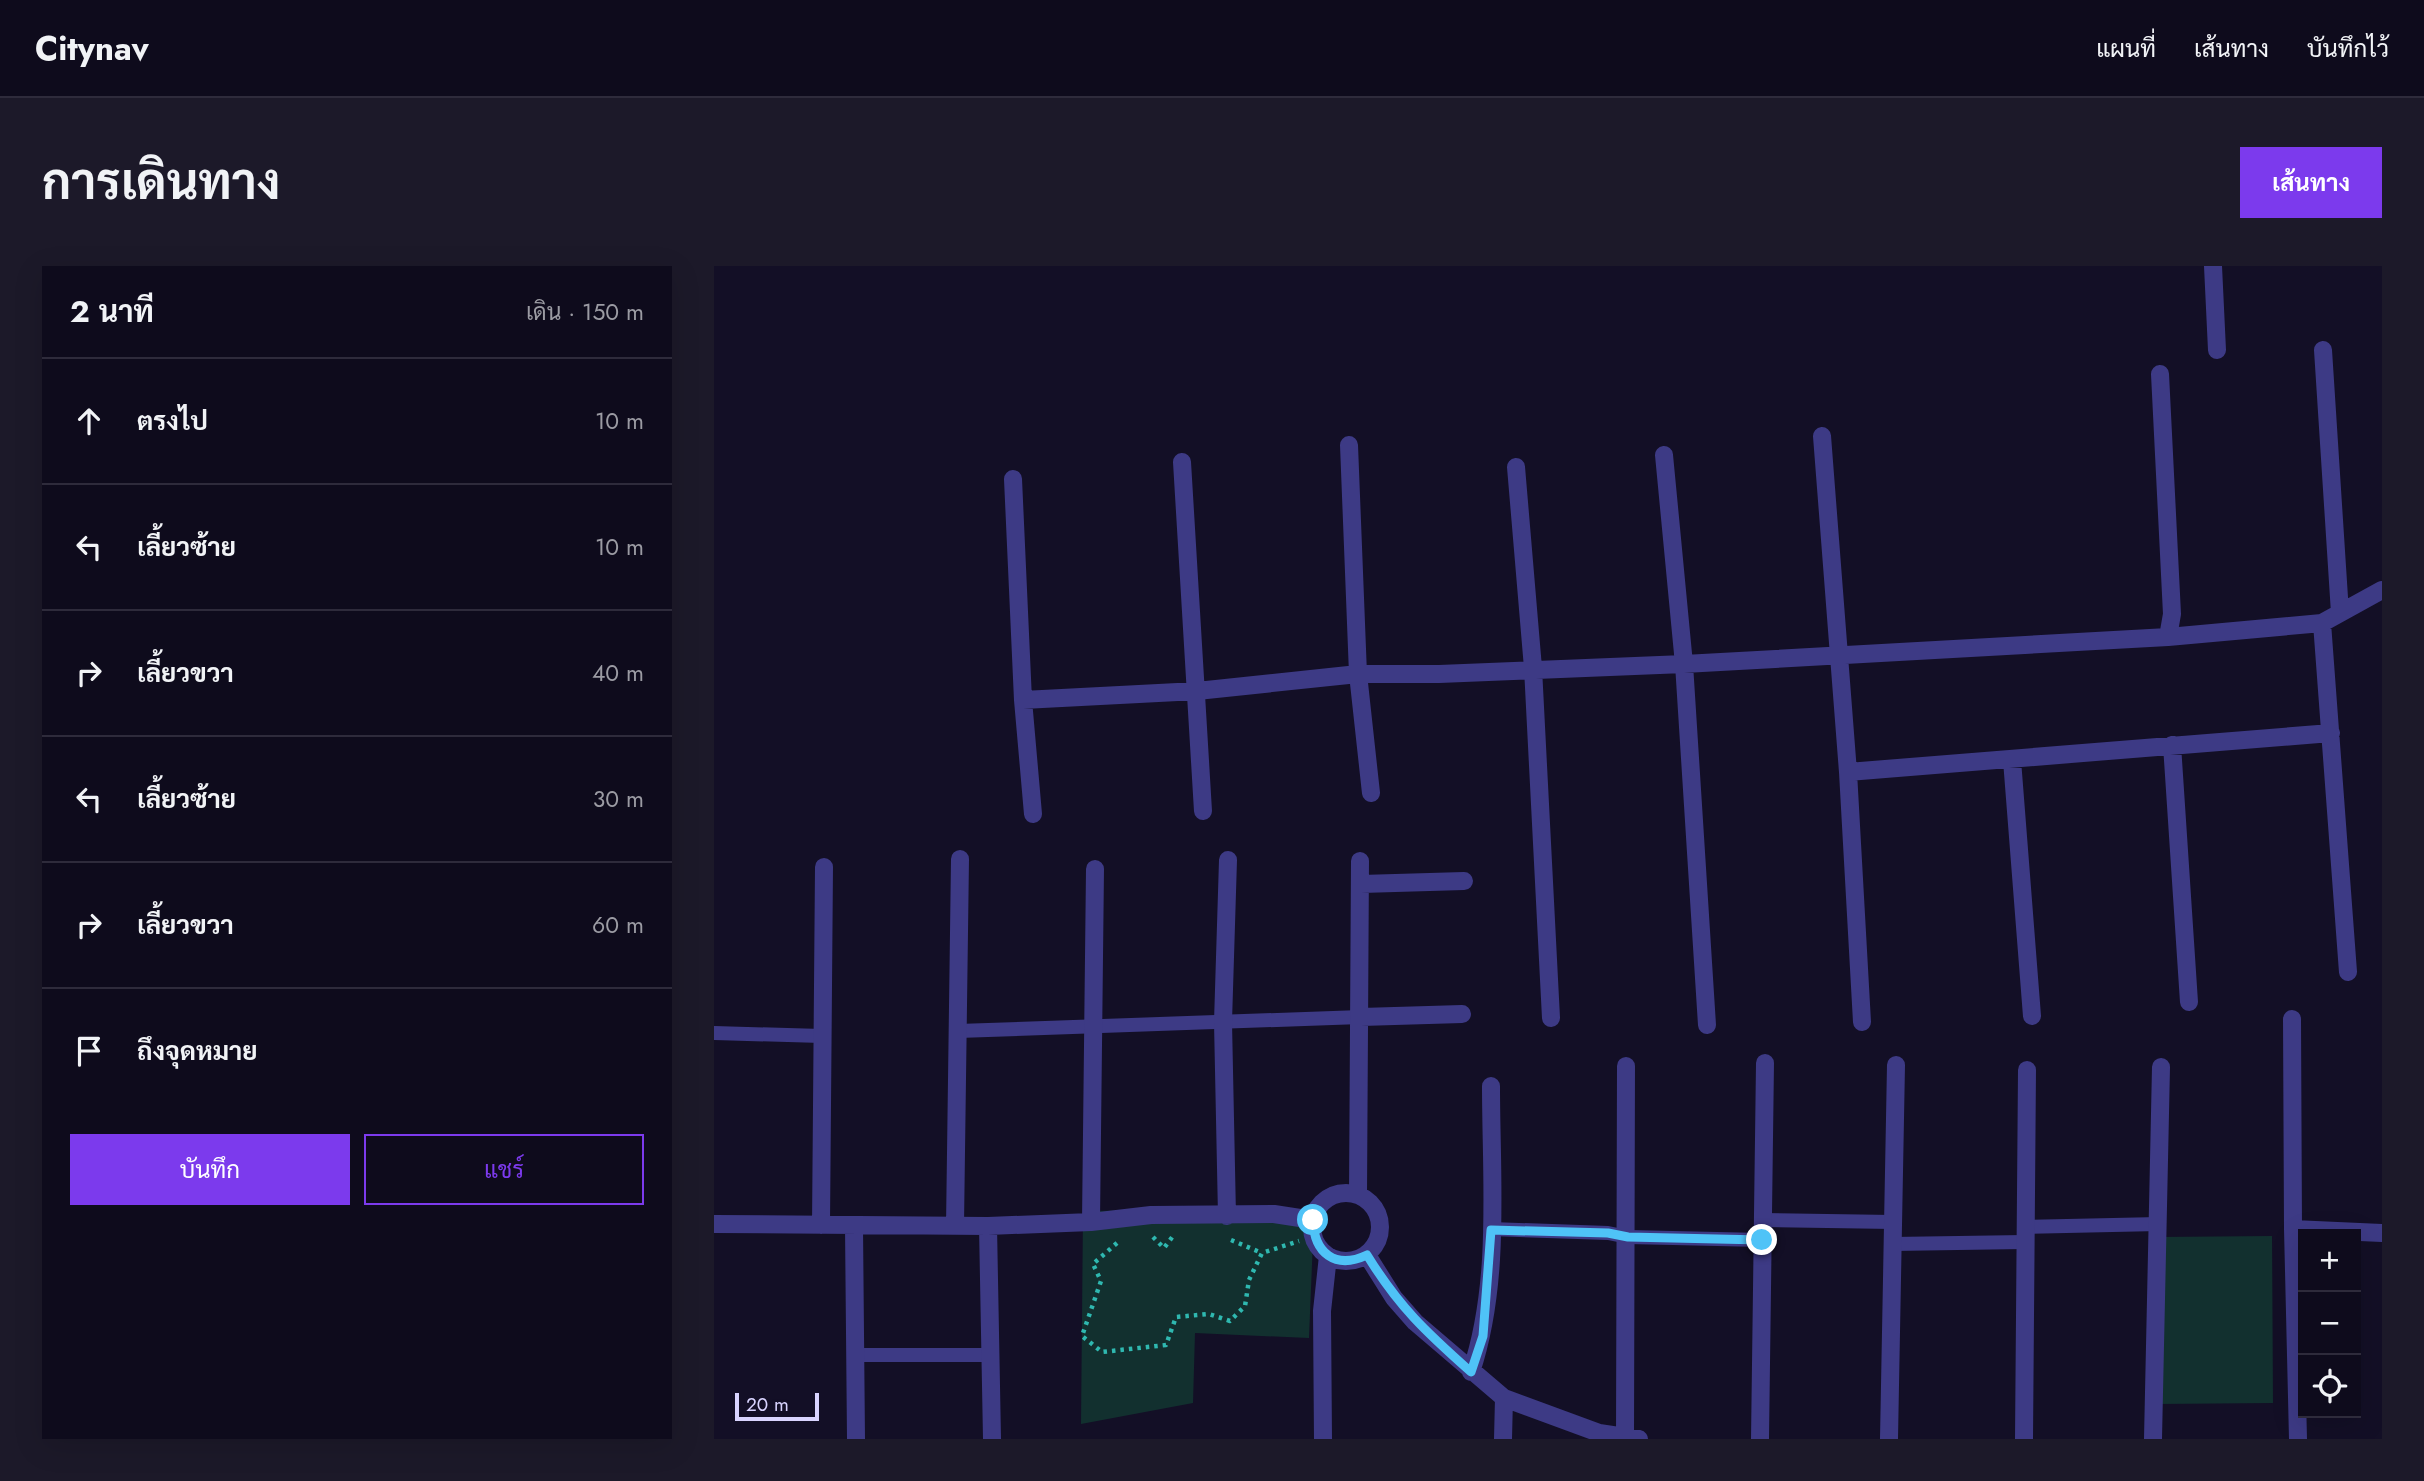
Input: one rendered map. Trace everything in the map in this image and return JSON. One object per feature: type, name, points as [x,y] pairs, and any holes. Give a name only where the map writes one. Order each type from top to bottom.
[{"type":"street","points":[[2213,266],[2217,350]]},
{"type":"street","points":[[2323,350],[2340,613]]},
{"type":"street","points":[[2160,374],[2172,614],[2168,637]]},
{"type":"street","points":[[1822,436],[1848,772],[1862,1022]]},
{"type":"street","points":[[1349,445],[1358,674],[1371,793]]},
{"type":"street","points":[[1664,455],[1684,664],[1707,1025]]},
{"type":"street","points":[[1182,462],[1203,811]]},
{"type":"street","points":[[1516,467],[1533,668],[1551,1018]]},
{"type":"street","points":[[1013,479],[1023,700],[1033,814]]},
{"type":"street","points":[[1023,700],[1197,691],[1358,674],[1439,674],[1533,668],[1684,664],[1839,653],[2168,637],[2322,623],[2382,590]]},
{"type":"street","points":[[2322,623],[2348,972]]},
{"type":"street","points":[[1848,772],[2331,733]]},
{"type":"street","points":[[2172,745],[2189,1002]]},
{"type":"street","points":[[2012,760],[2032,1016]]},
{"type":"street","points":[[955,1226],[960,859]]},
{"type":"street","points":[[1227,1216],[1223,1022],[1228,860]]},
{"type":"street","points":[[1358,1195],[1360,861]]},
{"type":"street","points":[[821,1225],[824,867]]},
{"type":"street","points":[[1091,1222],[1095,869]]},
{"type":"street","points":[[1361,884],[1464,881]]},
{"type":"street","points":[[1361,1017],[1462,1014]]},
{"type":"street","points":[[2292,1019],[2298,1439]]},
{"type":"street","points":[[1760,1439],[1765,1063]]},
{"type":"street","points":[[1889,1439],[1896,1065]]},
{"type":"street","points":[[1367,1255],[1394,1298],[1415,1322],[1504,1398],[1599,1433],[1632,1438],[1626,1066]]},
{"type":"street","points":[[2153,1439],[2161,1067]]},
{"type":"street","points":[[2024,1439],[2026,1070]]},
{"type":"street","points":[[1471,1372],[1483,1336],[1491,1230],[1491,1086]]},
{"type":"street","points":[[1313,1228],[1325,1200],[1347,1193],[1358,1195],[1371,1203],[1378,1216],[1381,1230],[1376,1244],[1367,1255],[1354,1261],[1340,1261],[1328,1256]]},
{"type":"street","points":[[714,1224],[988,1226],[1091,1222],[1151,1215],[1274,1214],[1313,1228],[1328,1256],[1322,1311],[1323,1439]]},
{"type":"street","points":[[988,1226],[992,1439]]},
{"type":"street","points":[[854,1227],[856,1439]]},
{"type":"street","points":[[2293,1229],[2382,1233]]},
{"type":"street","points":[[1503,1439],[1504,1398]]},
{"type":"lane","points":[[958,1031],[1093,1024],[1361,1017]]},
{"type":"lane","points":[[714,1032],[822,1036]]},
{"type":"lane","points":[[1762,1220],[1894,1222]]},
{"type":"lane","points":[[1892,1244],[2159,1224]]},
{"type":"lane","points":[[1491,1230],[1762,1240]]},
{"type":"lane","points":[[855,1355],[990,1355]]},
{"type":"path","points":[[1140,1235],[1152,1235],[1151,1215]]},
{"type":"path","points":[[1128,1234],[1093,1264],[1101,1281],[1083,1336],[1102,1352],[1166,1345],[1176,1317],[1209,1314],[1230,1321],[1245,1307],[1249,1280],[1262,1253],[1313,1228]]},
{"type":"green space","points":[[1281,1209],[1313,1240],[1309,1338],[1195,1333],[1193,1403],[1081,1424],[1083,1211]]},
{"type":"green space","points":[[2272,1236],[2273,1403],[2158,1404],[2158,1237]]},
{"type":"route","points":[[1313,1220],[1314,1237],[1328,1256],[1340,1261],[1354,1261],[1367,1255],[1394,1298],[1415,1322],[1471,1372],[1483,1336],[1491,1230],[1762,1240]]}]
